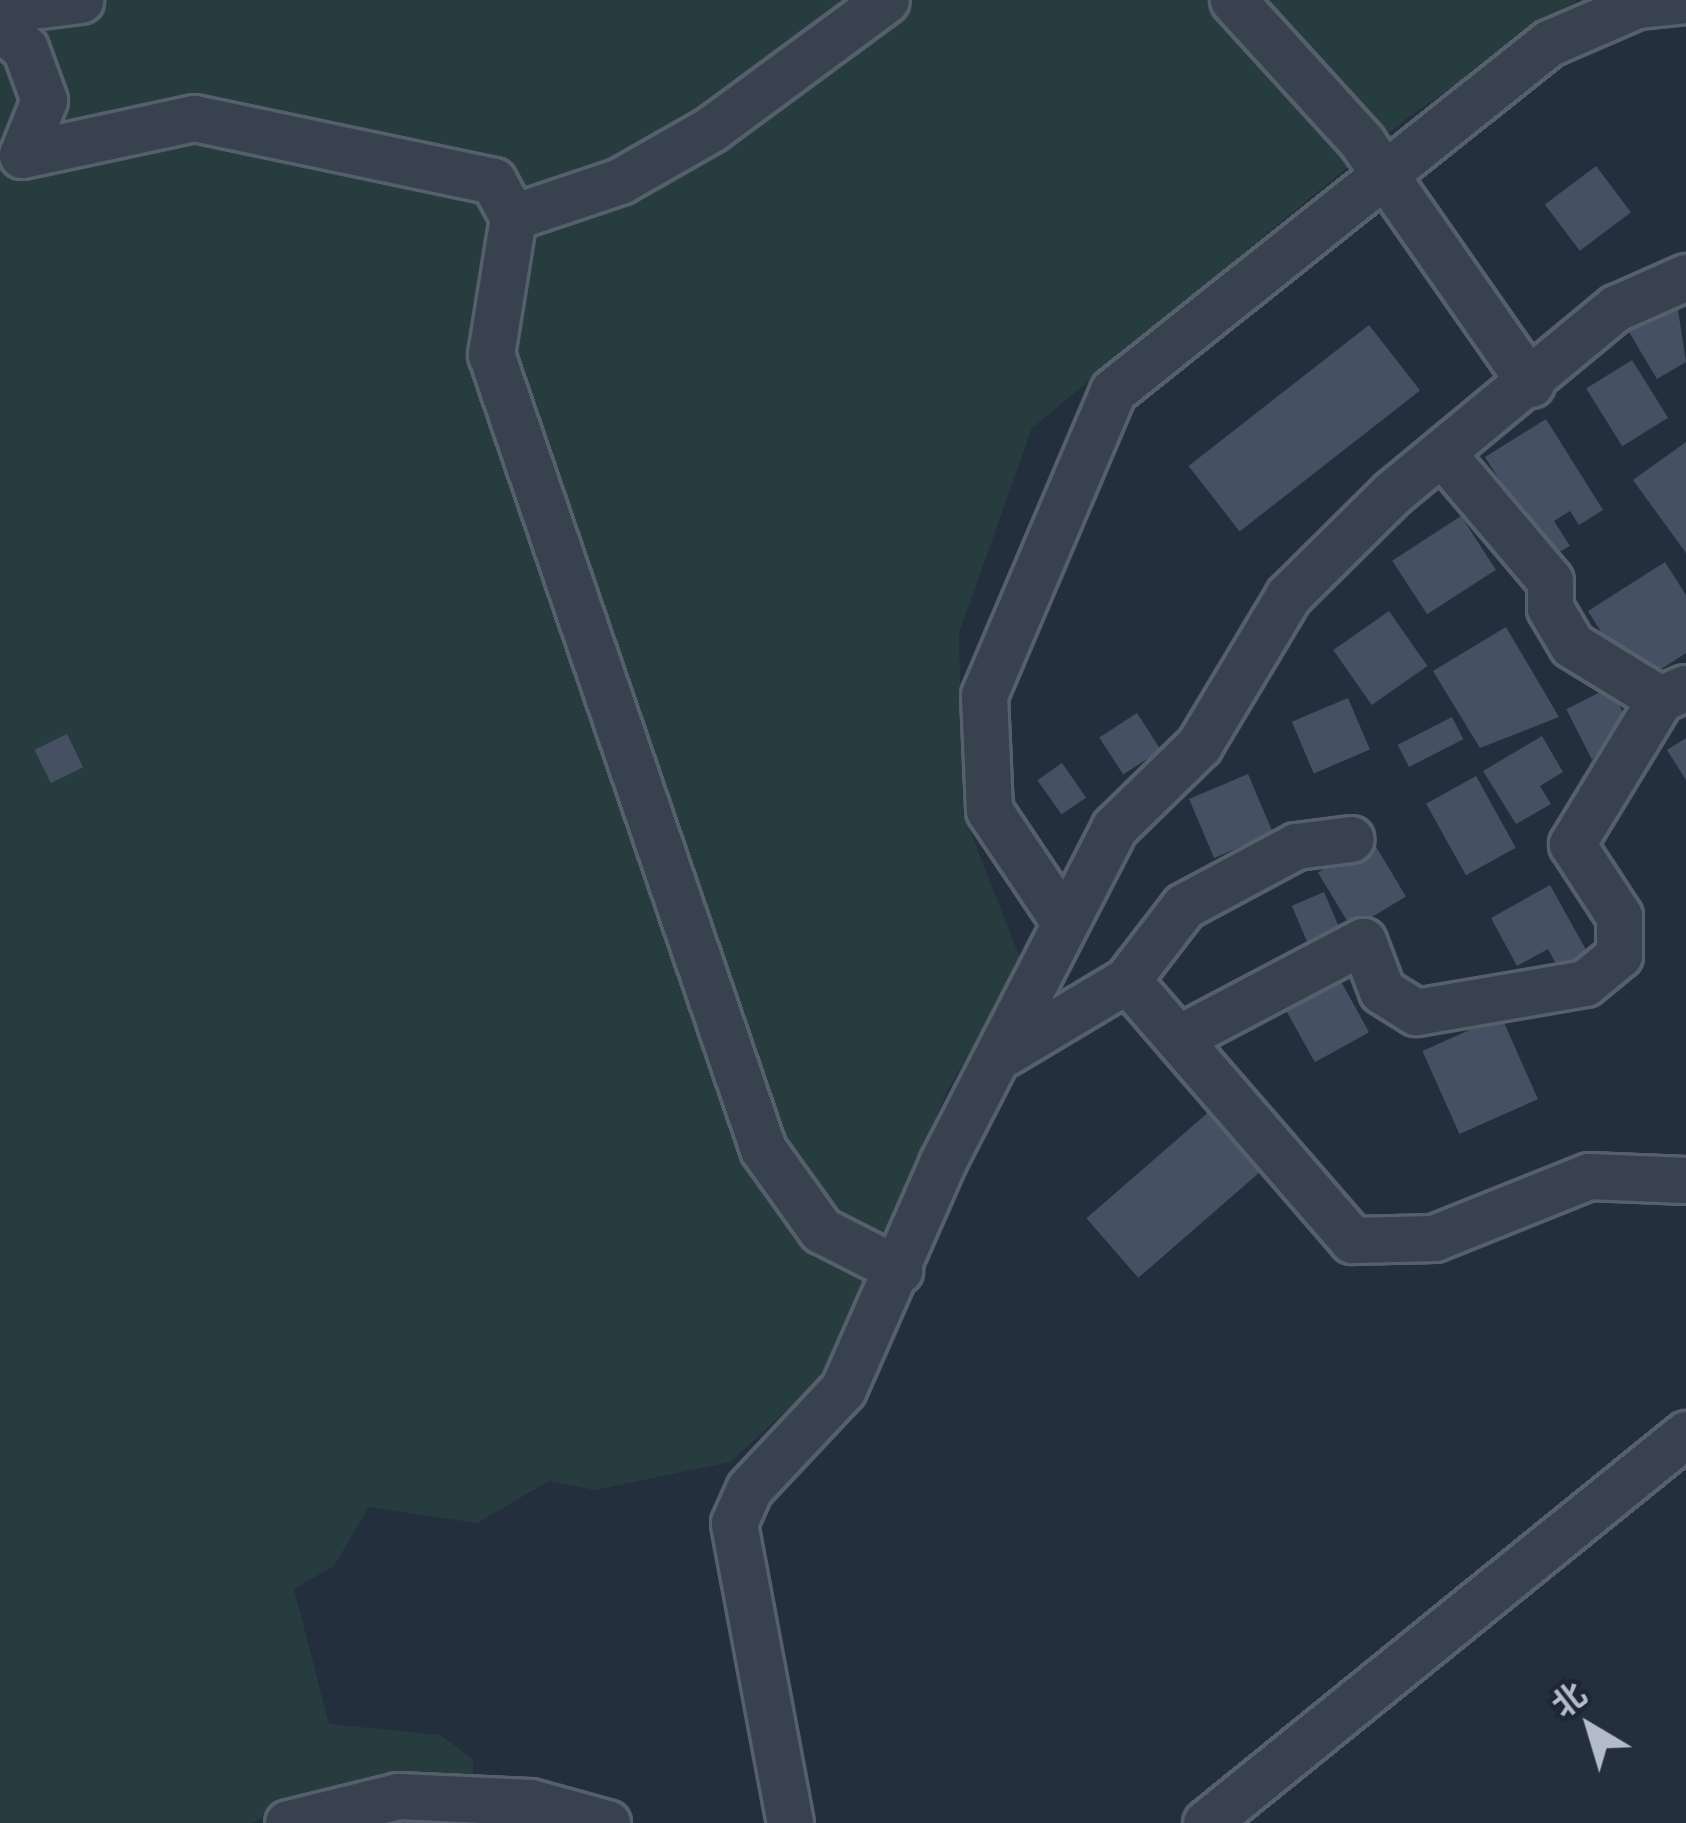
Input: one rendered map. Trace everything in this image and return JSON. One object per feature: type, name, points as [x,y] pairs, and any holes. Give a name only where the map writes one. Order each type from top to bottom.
[{"type":"street","points":[[0,10],[80,0]]},
{"type":"street","points":[[513,217],[620,181],[711,130],[886,0]]},
{"type":"street","points":[[1233,0],[1373,159],[1531,384]]},
{"type":"street","points":[[1062,919],[988,810],[984,694],[1112,391],[1373,159],[1550,43],[1637,5],[1685,0]]},
{"type":"street","points":[[0,28],[26,48],[44,100],[22,155],[174,121],[234,122],[443,163],[494,181],[513,217],[491,353],[763,1149],[821,1230],[899,1270]]},
{"type":"street","points":[[790,1823],[734,1522],[749,1489],[843,1389],[1005,1053],[1062,919],[1114,828],[1199,745],[1288,596],[1442,453],[1531,384],[1616,308],[1686,277]]},
{"type":"street","points":[[1179,1038],[1363,941],[1382,991],[1416,1012],[1585,983],[1619,955],[1619,916],[1572,844],[1673,694],[1572,646],[1550,608],[1550,581],[1442,453]]},
{"type":"street","points":[[1005,1053],[1127,980],[1184,906],[1296,846],[1351,839]]},
{"type":"street","points":[[1127,980],[1352,1240],[1434,1238],[1588,1176],[1686,1180]]},
{"type":"street","points":[[1206,1823],[1686,1434]]},
{"type":"street","points":[[288,1823],[398,1796],[530,1802],[608,1823]]},
{"type":"green space","points":[[0,0],[1578,0],[1406,119],[1032,428],[959,633],[963,813],[1022,963],[947,1091],[832,1369],[730,1462],[595,1490],[549,1481],[477,1523],[369,1507],[334,1566],[294,1589],[329,1724],[440,1735],[473,1759],[473,1785],[304,1801],[251,1823],[0,1823]]},
{"type":"building","points":[[1596,166],[1631,212],[1580,251],[1545,205]]},
{"type":"building","points":[[1676,297],[1686,362],[1657,379],[1626,327]]},
{"type":"building","points":[[1369,325],[1420,390],[1240,531],[1189,466]]},
{"type":"building","points":[[1632,360],[1668,418],[1622,446],[1586,389]]},
{"type":"building","points":[[1546,419],[1603,510],[1579,525],[1570,511],[1554,521],[1570,546],[1549,558],[1485,457]]},
{"type":"building","points":[[1686,442],[1686,553],[1633,480]]},
{"type":"building","points":[[1461,516],[1496,570],[1427,614],[1392,561]]},
{"type":"building","points":[[1665,562],[1686,595],[1686,653],[1635,686],[1588,611]]},
{"type":"building","points":[[1389,611],[1427,666],[1372,705],[1333,650]]},
{"type":"building","points":[[1506,627],[1559,717],[1480,748],[1433,671]]},
{"type":"building","points":[[1610,687],[1635,737],[1592,759],[1566,709]]},
{"type":"building","points":[[1348,698],[1370,750],[1314,773],[1292,722]]},
{"type":"building","points":[[1137,713],[1161,750],[1123,774],[1099,738]]},
{"type":"building","points":[[1452,717],[1463,739],[1409,767],[1398,745]]},
{"type":"building","points":[[67,734],[83,767],[51,783],[35,750]]},
{"type":"building","points":[[1542,736],[1563,772],[1540,786],[1551,804],[1516,824],[1483,771]]},
{"type":"building","points":[[1686,738],[1686,780],[1667,750]]},
{"type":"building","points":[[1062,763],[1086,797],[1062,815],[1037,780]]},
{"type":"building","points":[[1248,774],[1273,833],[1214,858],[1189,799]]},
{"type":"building","points":[[1476,776],[1516,848],[1466,875],[1426,804]]},
{"type":"building","points":[[1372,840],[1406,897],[1352,929],[1318,872]]},
{"type":"building","points":[[1550,885],[1590,957],[1561,973],[1548,949],[1517,966],[1491,918]]},
{"type":"building","points":[[1324,892],[1344,940],[1312,954],[1292,906]]},
{"type":"building","points":[[1339,978],[1369,1032],[1315,1062],[1285,1008]]},
{"type":"building","points":[[1501,1016],[1538,1099],[1459,1134],[1422,1051]]},
{"type":"building","points":[[1211,1110],[1263,1170],[1138,1278],[1086,1218]]}]
